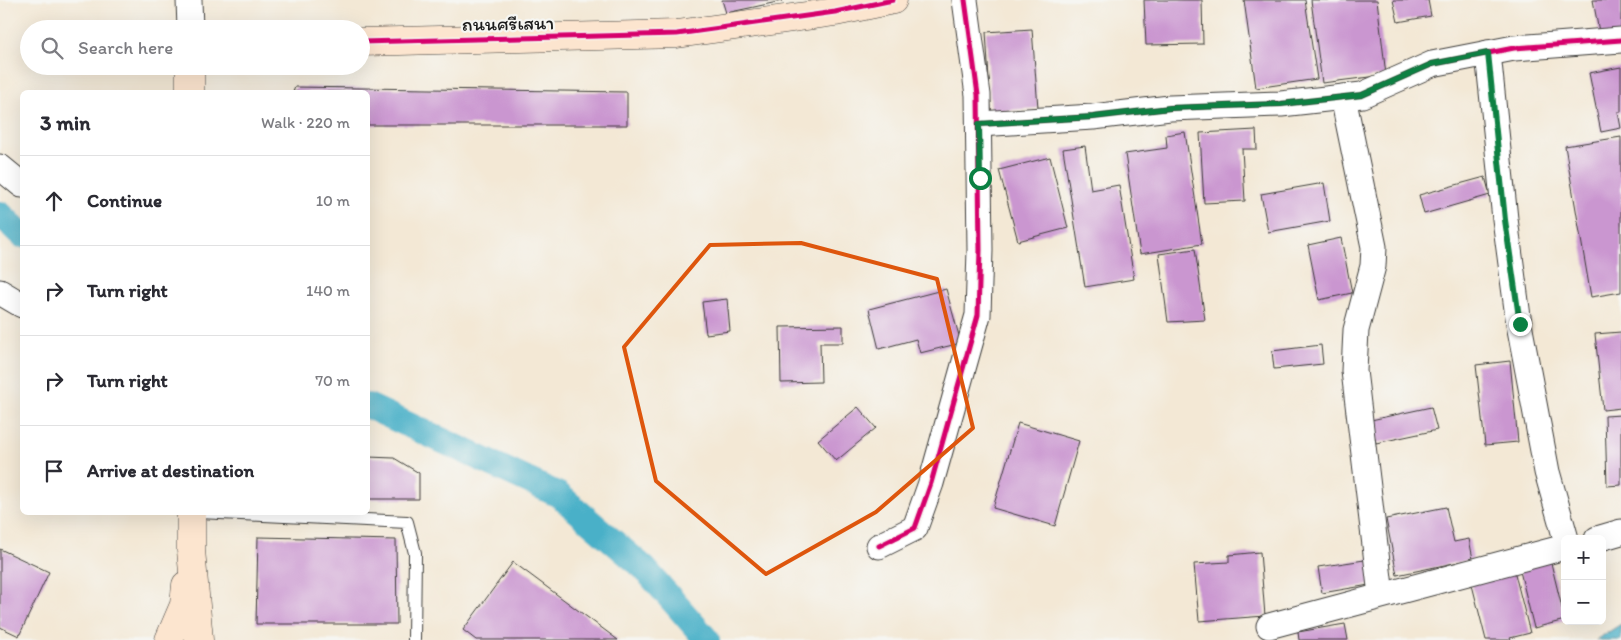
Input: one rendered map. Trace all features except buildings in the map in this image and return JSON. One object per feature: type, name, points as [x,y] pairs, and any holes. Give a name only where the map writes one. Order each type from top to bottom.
[{"type":"street","points":[[189,0],[190,20]]},
{"type":"street","name":"ถนนศรีเสนา","points":[[370,42],[677,34],[842,6],[893,0]]},
{"type":"street","points":[[879,546],[915,528],[931,483],[978,315],[980,250],[978,95],[965,0]]},
{"type":"street","points":[[979,124],[1093,117],[1170,108],[1281,104],[1362,95],[1432,64],[1514,48],[1621,40]]},
{"type":"street","points":[[1488,53],[1505,220],[1520,324],[1547,472],[1565,535]]},
{"type":"street","points":[[190,75],[190,90]]},
{"type":"street","points":[[1343,97],[1374,246],[1373,266],[1356,330],[1354,371],[1381,595]]},
{"type":"street","points":[[0,167],[20,183]]},
{"type":"street","points":[[0,292],[20,304]]},
{"type":"street","points":[[191,515],[191,550],[199,640]]},
{"type":"street","points":[[1606,536],[1621,532]]},
{"type":"street","points":[[1269,626],[1561,548]]},
{"type":"street","points":[[169,640],[184,605],[191,550]]},
{"type":"lane","points":[[261,515],[407,522],[415,553],[414,640]]},
{"type":"highlighted area","points":[[801,243],[937,279],[973,428],[876,512],[766,574],[656,481],[624,347],[710,245]]},
{"type":"water","points":[[1621,624],[1621,640],[1596,640]]},
{"type":"waterway","points":[[0,214],[20,233]]},
{"type":"waterway","points":[[370,407],[559,495],[644,568],[707,640]]},
{"type":"cycle path","points":[[370,42],[677,34],[835,12],[893,0]]},
{"type":"cycle path","points":[[879,546],[915,528],[931,483],[978,315],[980,250],[978,95],[965,0]]},
{"type":"cycle path","points":[[979,124],[1093,117],[1170,108],[1281,104],[1362,95],[1432,64],[1514,48],[1621,40]]},
{"type":"route","points":[[980,178],[979,124],[1093,117],[1170,108],[1281,104],[1362,95],[1432,64],[1488,53],[1505,220],[1520,324]]}]
